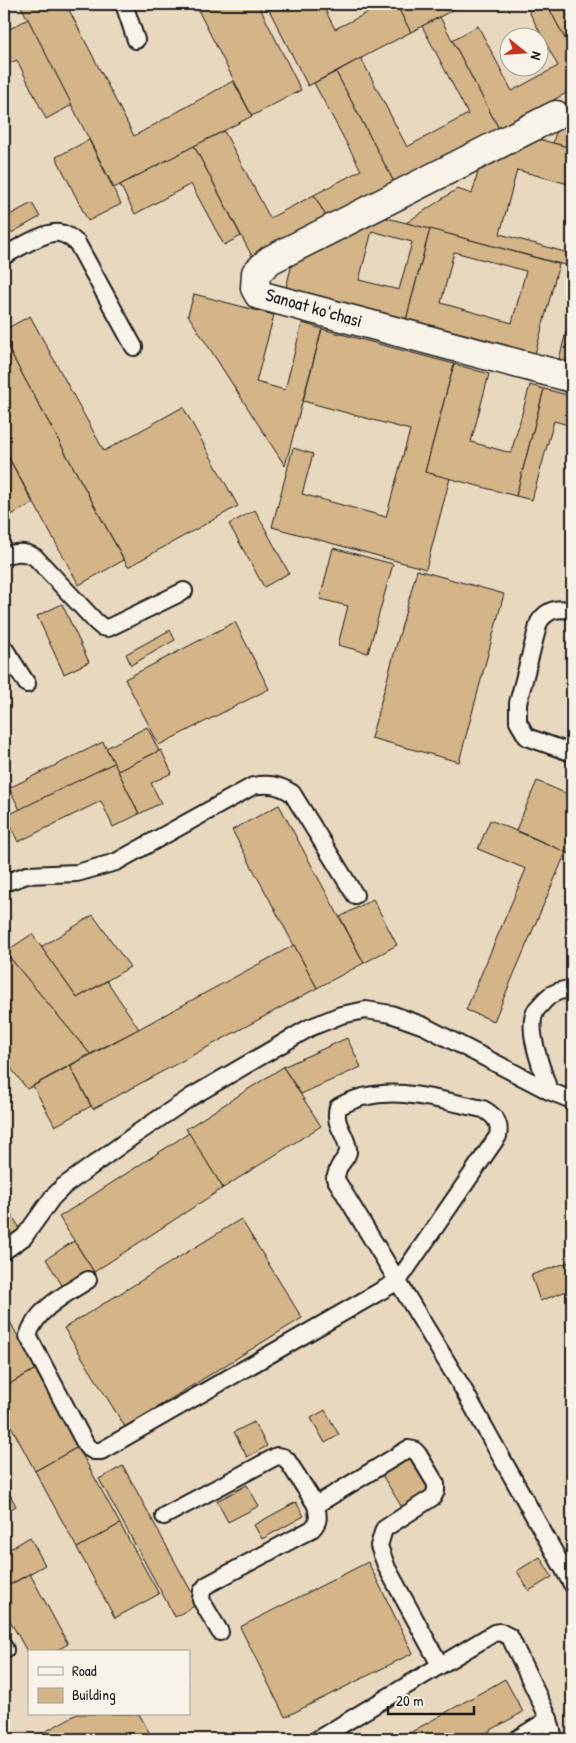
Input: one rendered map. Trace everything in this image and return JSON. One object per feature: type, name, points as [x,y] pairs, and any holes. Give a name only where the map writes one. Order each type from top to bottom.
[{"type":"street","name":"Sanoat koʻchasi","points":[[556,115],[270,260],[256,273],[255,288],[259,295],[572,378]]},
{"type":"lane","points":[[124,4],[136,40]]},
{"type":"lane","points":[[4,256],[47,234],[58,233],[68,236],[77,242],[134,348]]},
{"type":"lane","points":[[4,556],[20,552],[28,553],[35,557],[102,627],[113,627],[184,591]]},
{"type":"lane","points":[[572,611],[556,609],[545,613],[539,622],[518,703],[518,722],[527,737],[572,753]]},
{"type":"lane","points":[[4,648],[27,684]]},
{"type":"lane","points":[[4,883],[27,875],[77,873],[116,862],[253,786],[266,784],[281,786],[292,793],[355,895]]},
{"type":"lane","points":[[549,1091],[533,1035],[532,1023],[536,1010],[549,996],[562,990],[572,989]]},
{"type":"lane","points":[[4,1251],[24,1237],[46,1205],[64,1186],[136,1134],[191,1097],[301,1032],[341,1014],[366,1010],[391,1014],[424,1026],[549,1091],[572,1100]]},
{"type":"lane","points":[[88,1280],[54,1302],[36,1320],[28,1336],[87,1447],[94,1451],[101,1451],[398,1281],[498,1136],[500,1129],[497,1120],[483,1108],[408,1093],[374,1094],[350,1100],[338,1107],[336,1118],[348,1149],[347,1155],[335,1178],[398,1281],[462,1387],[572,1584]]},
{"type":"lane","points":[[316,1505],[408,1449],[414,1450],[418,1454],[436,1484],[436,1491],[433,1497],[384,1529],[378,1546],[387,1568],[440,1665]]},
{"type":"lane","points":[[164,1516],[277,1456],[287,1460],[316,1505],[319,1518],[317,1524],[312,1529],[207,1585],[202,1591],[201,1600],[220,1632]]},
{"type":"lane","points":[[318,1739],[494,1633],[507,1634],[510,1637],[549,1719],[554,1739]]},
{"type":"lane","points":[[517,1739],[549,1719]]},
{"type":"shaded area","points":[[4,4],[572,4],[572,1739],[4,1739]]},
{"type":"building","points":[[20,4],[66,4],[134,136],[233,81],[252,116],[114,188]]},
{"type":"building","points":[[195,4],[258,4],[301,90],[252,116]]},
{"type":"building","points":[[266,4],[322,4],[335,29],[385,4],[396,4],[411,32],[308,86]]},
{"type":"building","points":[[396,4],[464,4],[411,32]]},
{"type":"building","points":[[525,4],[547,4],[572,52],[572,90],[499,129],[452,40],[478,26],[498,64],[498,78],[505,78],[512,91],[536,78],[548,78],[548,71],[558,66],[548,47],[548,28],[538,28]]},
{"type":"building","points":[[547,4],[572,4],[572,52]]},
{"type":"building","points":[[440,17],[499,129],[395,184],[336,72],[361,58],[407,147],[468,114],[422,26]]},
{"type":"building","points":[[28,19],[72,105],[46,119],[17,60],[4,66],[4,32]]},
{"type":"building","points":[[336,72],[395,184],[328,220],[314,195],[361,170],[314,83]]},
{"type":"building","points":[[562,108],[572,111],[572,148],[553,143]]},
{"type":"building","points":[[224,131],[270,218],[314,195],[328,220],[254,260],[194,146]]},
{"type":"building","points":[[530,137],[572,148],[572,185],[517,170],[500,234],[572,254],[572,267],[406,223],[457,189],[472,194],[480,165]]},
{"type":"building","points":[[89,140],[121,204],[88,221],[56,157]]},
{"type":"building","points":[[194,146],[241,236],[224,245],[191,184],[135,214],[120,185]]},
{"type":"building","points":[[32,203],[40,217],[4,237],[4,218]]},
{"type":"building","points":[[383,217],[430,229],[405,324],[285,291],[293,260]],"holes":[[[372,231],[412,242],[399,290],[359,280]]]},
{"type":"building","points":[[430,229],[559,264],[534,358],[405,324]],"holes":[[[454,252],[526,271],[512,323],[441,303]]]},
{"type":"building","points":[[194,294],[274,315],[256,382],[285,390],[302,323],[322,329],[285,466],[188,315]]},
{"type":"building","points":[[572,309],[572,375],[556,371]]},
{"type":"building","points":[[30,316],[104,451],[183,407],[238,506],[128,567],[4,341],[4,330]]},
{"type":"building","points":[[322,329],[454,364],[425,472],[450,478],[426,569],[272,527],[293,448],[313,454],[302,494],[386,517],[410,430],[303,401]]},
{"type":"building","points":[[4,341],[124,560],[79,585],[4,449]]},
{"type":"building","points":[[454,364],[489,374],[471,442],[511,453],[530,385],[544,389],[516,496],[425,472]]},
{"type":"building","points":[[544,389],[572,396],[572,426],[554,421],[532,500],[516,496]]},
{"type":"building","points":[[4,449],[33,503],[4,519]]},
{"type":"building","points":[[255,510],[289,573],[264,587],[229,524]]},
{"type":"building","points":[[333,548],[393,564],[368,653],[338,645],[348,606],[320,599]]},
{"type":"building","points":[[417,570],[504,594],[459,762],[371,738]]},
{"type":"building","points":[[62,604],[89,662],[64,674],[37,616]]},
{"type":"building","points":[[235,622],[269,689],[159,745],[125,679]]},
{"type":"building","points":[[170,630],[175,640],[131,665],[126,654]]},
{"type":"building","points":[[147,727],[159,751],[118,771],[106,748]]},
{"type":"building","points":[[103,742],[114,763],[20,810],[9,788]]},
{"type":"building","points":[[161,750],[172,773],[151,783],[161,803],[139,814],[118,771]]},
{"type":"building","points":[[114,763],[139,814],[113,827],[101,801],[18,842],[6,816]]},
{"type":"building","points":[[537,781],[572,796],[572,855],[516,830]]},
{"type":"building","points":[[279,805],[364,963],[317,988],[232,830]]},
{"type":"building","points":[[490,820],[566,852],[494,1021],[466,1010],[526,869],[478,849]]},
{"type":"building","points":[[373,899],[397,945],[364,963],[340,917]]},
{"type":"building","points":[[93,915],[130,967],[77,998],[41,947]]},
{"type":"building","points":[[32,934],[77,998],[107,981],[139,1029],[90,1054],[5,952]]},
{"type":"building","points":[[294,945],[317,988],[93,1109],[70,1066]]},
{"type":"building","points":[[5,952],[90,1054],[27,1089],[4,1059]]},
{"type":"building","points":[[347,1038],[361,1067],[301,1094],[283,1067]]},
{"type":"building","points":[[70,1066],[91,1106],[55,1126],[33,1086]]},
{"type":"building","points":[[283,1067],[321,1126],[223,1188],[186,1129]]},
{"type":"building","points":[[189,1133],[223,1188],[94,1272],[59,1217]]},
{"type":"building","points":[[4,1205],[24,1235],[4,1247]]},
{"type":"building","points":[[241,1219],[302,1318],[125,1427],[64,1328]]},
{"type":"building","points":[[74,1241],[94,1272],[65,1290],[46,1259]]},
{"type":"building","points":[[572,1261],[572,1289],[540,1301],[531,1275]]},
{"type":"building","points":[[4,1311],[36,1369],[4,1387]]},
{"type":"building","points":[[36,1369],[78,1447],[35,1471],[4,1413],[4,1387]]},
{"type":"building","points":[[325,1410],[339,1435],[325,1443],[311,1418]]},
{"type":"building","points":[[254,1422],[267,1446],[247,1457],[234,1432]]},
{"type":"building","points":[[78,1447],[120,1524],[77,1548],[35,1471]]},
{"type":"building","points":[[413,1457],[433,1491],[403,1509],[382,1475]]},
{"type":"building","points":[[123,1466],[198,1604],[175,1617],[99,1479]]},
{"type":"building","points":[[247,1485],[259,1506],[228,1522],[217,1501]]},
{"type":"building","points":[[6,1487],[16,1506],[4,1513],[4,1489]]},
{"type":"building","points":[[296,1502],[304,1516],[262,1539],[254,1525]]},
{"type":"building","points":[[120,1524],[159,1594],[115,1618],[77,1548]]},
{"type":"building","points":[[30,1537],[45,1565],[4,1588],[4,1538],[10,1549]]},
{"type":"building","points":[[540,1557],[552,1577],[529,1591],[517,1571]]},
{"type":"building","points":[[368,1562],[413,1653],[285,1717],[240,1627]]},
{"type":"building","points":[[30,1574],[68,1644],[58,1650],[28,1650],[28,1653],[4,1610],[4,1588]]},
{"type":"building","points":[[505,1679],[523,1712],[475,1739],[399,1739]]},
{"type":"building","points":[[73,1716],[140,1716],[153,1739],[32,1739]]}]
